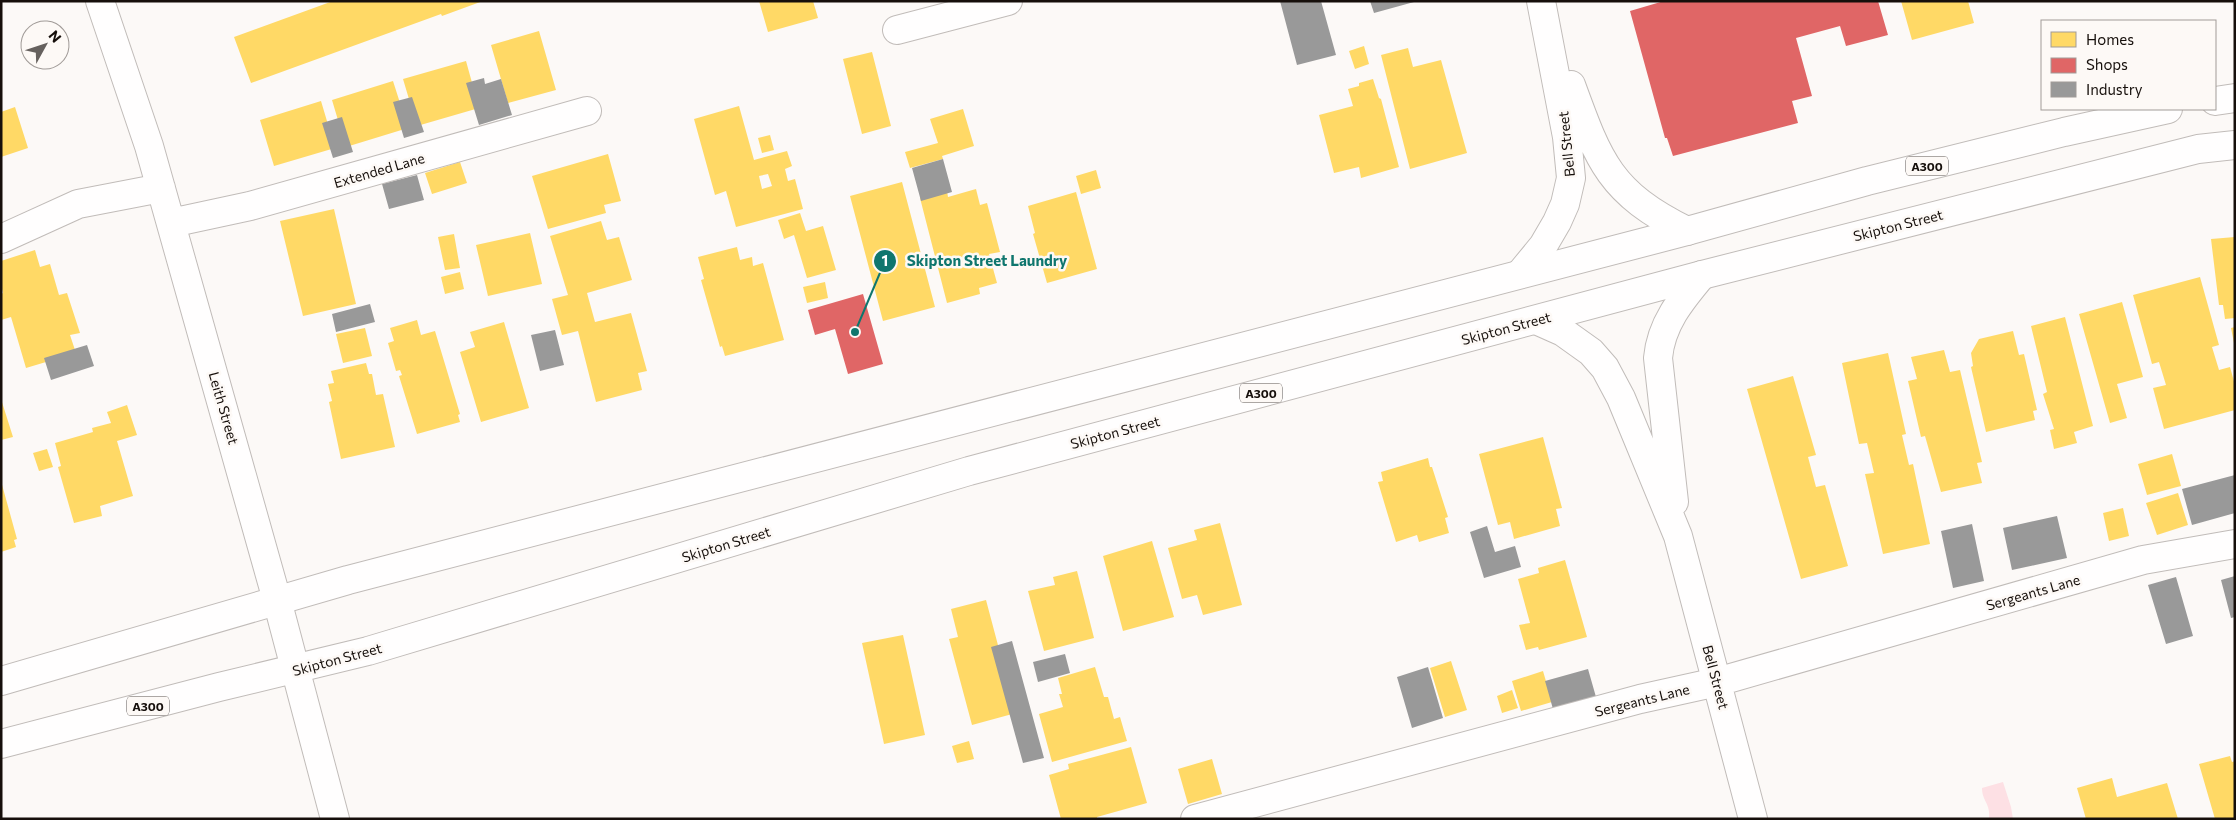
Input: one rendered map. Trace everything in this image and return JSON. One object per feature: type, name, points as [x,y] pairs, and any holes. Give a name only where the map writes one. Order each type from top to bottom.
[{"type":"main road","name":"Leith Street","points":[[100,1],[139,115],[161,188],[277,600],[335,819]]},
{"type":"main road","points":[[897,30],[1008,1]]},
{"type":"main road","name":"Bell Street","points":[[1541,1],[1584,120],[1604,164],[1618,184],[1635,200],[1662,218],[1687,231]]},
{"type":"main road","name":"Bell Street","points":[[1520,274],[1543,246],[1558,222],[1565,204],[1571,178],[1568,137],[1541,1]]},
{"type":"main road","points":[[2216,101],[2235,98]]},
{"type":"main road","name":"A300","points":[[1,681],[348,580],[1687,231],[1867,181],[2064,132],[2163,110]]},
{"type":"main road","name":"Extended Lane","points":[[171,223],[250,206],[586,111]]},
{"type":"main road","name":"Skipton Street","points":[[1,744],[219,687],[368,651],[969,471],[1702,275],[2198,149],[2235,145]]},
{"type":"main road","points":[[1,239],[78,204],[161,188]]},
{"type":"main road","name":"Bell Street","points":[[1678,536],[1659,366],[1659,348],[1670,316],[1702,275]]},
{"type":"main road","name":"Bell Street","points":[[1536,320],[1563,332],[1591,352],[1605,368],[1621,398],[1678,536],[1753,819]]},
{"type":"main road","name":"Sergeants Lane","points":[[1195,819],[1640,699],[1717,682],[2143,560],[2235,544]]},
{"type":"shaded area","points":[[2003,782],[2013,819],[1989,819],[1989,810],[1982,788]]},
{"type":"building: Homes","points":[[333,1],[483,1],[442,16],[441,14],[251,83],[234,37]]},
{"type":"building: Homes","points":[[759,1],[813,1],[818,18],[768,32]]},
{"type":"building: Homes","points":[[1901,1],[1968,1],[1974,23],[1912,40]]},
{"type":"building: Homes","points":[[539,31],[556,90],[508,103],[491,45]]},
{"type":"building: Homes","points":[[1364,46],[1369,64],[1355,69],[1349,51]]},
{"type":"building: Homes","points":[[1408,48],[1413,67],[1441,60],[1467,153],[1410,169],[1381,55]]},
{"type":"building: Homes","points":[[872,52],[891,126],[862,134],[843,59]]},
{"type":"building: Homes","points":[[466,61],[479,108],[417,126],[403,79]]},
{"type":"building: Homes","points":[[1373,79],[1381,99],[1399,167],[1361,178],[1359,167],[1334,173],[1319,115],[1353,106],[1348,89]]},
{"type":"building: Homes","points":[[393,81],[408,128],[346,147],[332,100]]},
{"type":"building: Homes","points":[[321,101],[335,148],[274,166],[260,120]]},
{"type":"building: Homes","points":[[739,106],[754,160],[787,151],[792,166],[785,169],[788,181],[795,179],[803,209],[736,227],[726,191],[715,195],[694,119]],"holes":[[[768,174],[772,186],[762,189],[759,176]]]},
{"type":"building: Homes","points":[[15,107],[28,148],[1,157],[1,112]]},
{"type":"building: Homes","points":[[963,109],[974,146],[942,156],[943,159],[910,168],[905,152],[938,143],[930,119]]},
{"type":"building: Homes","points":[[770,135],[774,150],[762,153],[758,138]]},
{"type":"building: Homes","points":[[608,154],[621,201],[604,205],[606,213],[548,229],[532,176]]},
{"type":"building: Homes","points":[[460,162],[467,183],[432,194],[425,173]]},
{"type":"building: Homes","points":[[1096,170],[1101,188],[1081,194],[1076,176]]},
{"type":"building: Homes","points":[[902,182],[935,307],[883,321],[850,196]]},
{"type":"building: Homes","points":[[976,189],[980,205],[987,203],[1000,252],[989,254],[997,283],[979,288],[980,294],[947,303],[920,198],[947,191],[948,197]]},
{"type":"building: Homes","points":[[1076,192],[1097,269],[1047,283],[1033,234],[1035,233],[1028,206]]},
{"type":"building: Homes","points":[[334,209],[356,304],[303,316],[280,221]]},
{"type":"building: Homes","points":[[800,213],[806,231],[823,226],[836,270],[807,278],[794,235],[784,239],[778,220]]},
{"type":"building: Homes","points":[[601,221],[607,240],[619,237],[632,280],[587,293],[595,322],[631,313],[647,371],[638,373],[642,390],[596,402],[578,331],[562,335],[552,299],[568,295],[550,236]]},
{"type":"building: Homes","points":[[530,233],[542,284],[488,296],[476,245]]},
{"type":"building: Homes","points":[[454,234],[460,268],[445,270],[438,237]]},
{"type":"building: Homes","points":[[2235,237],[2235,318],[2225,319],[2223,305],[2219,305],[2211,239]]},
{"type":"building: Homes","points":[[737,247],[740,260],[752,257],[753,266],[763,263],[784,340],[725,356],[722,346],[720,347],[701,280],[704,279],[698,257]]},
{"type":"building: Homes","points":[[35,250],[40,267],[50,264],[59,295],[67,293],[80,333],[70,335],[76,353],[26,368],[11,317],[1,320],[1,294],[3,293],[1,261]]},
{"type":"building: Homes","points":[[460,272],[464,289],[445,294],[441,277]]},
{"type":"building: Homes","points":[[2200,277],[2219,345],[2212,347],[2219,370],[2230,367],[2235,385],[2235,410],[2164,429],[2153,388],[2166,385],[2159,362],[2152,364],[2133,295]]},
{"type":"building: Homes","points":[[825,282],[828,298],[807,303],[803,287]]},
{"type":"building: Homes","points":[[2122,302],[2143,377],[2117,384],[2127,418],[2110,423],[2079,314]]},
{"type":"building: Homes","points":[[2065,317],[2093,426],[2074,432],[2077,443],[2054,449],[2050,430],[2054,429],[2043,394],[2047,392],[2031,326]]},
{"type":"building: Homes","points":[[417,320],[421,335],[435,331],[460,414],[458,415],[460,422],[417,434],[399,376],[402,375],[400,370],[396,371],[388,343],[394,341],[390,328]]},
{"type":"building: Homes","points":[[504,322],[529,408],[481,422],[460,352],[475,347],[470,332]]},
{"type":"building: Homes","points":[[2235,327],[2235,343],[2234,343],[2231,328]]},
{"type":"building: Homes","points":[[365,328],[372,356],[343,363],[336,334]]},
{"type":"building: Homes","points":[[2013,331],[2019,355],[2024,354],[2037,410],[2033,411],[2035,420],[1986,432],[1971,367],[1973,366],[1971,353],[1979,339]]},
{"type":"building: Homes","points":[[1944,350],[1950,372],[1960,370],[1982,462],[1977,463],[1982,483],[1941,492],[1925,436],[1921,437],[1908,381],[1917,379],[1911,357]]},
{"type":"building: Homes","points":[[1888,353],[1906,434],[1902,435],[1909,465],[1913,464],[1930,544],[1883,554],[1865,474],[1874,473],[1867,443],[1859,444],[1842,363]]},
{"type":"building: Homes","points":[[366,363],[369,374],[372,374],[376,395],[383,394],[395,447],[341,459],[329,402],[332,401],[328,384],[334,383],[331,371]]},
{"type":"building: Homes","points":[[1793,376],[1816,455],[1808,457],[1816,487],[1825,485],[1848,566],[1801,579],[1747,389]]},
{"type":"building: Homes","points":[[1,399],[13,437],[1,440]]},
{"type":"building: Homes","points":[[127,405],[137,435],[117,441],[133,496],[100,506],[102,516],[74,523],[58,467],[61,466],[55,443],[93,432],[92,428],[111,423],[107,412]]},
{"type":"building: Homes","points":[[1543,437],[1562,508],[1556,509],[1560,526],[1514,539],[1510,522],[1498,525],[1479,454]]},
{"type":"building: Homes","points":[[47,449],[53,467],[39,471],[33,453]]},
{"type":"building: Homes","points":[[2172,454],[2181,486],[2147,495],[2138,464]]},
{"type":"building: Homes","points":[[1428,458],[1448,517],[1445,518],[1449,533],[1419,542],[1417,535],[1396,542],[1378,482],[1383,481],[1381,472]]},
{"type":"building: Homes","points":[[1,481],[17,539],[14,540],[16,547],[1,552]]},
{"type":"building: Homes","points":[[2178,493],[2188,525],[2157,535],[2146,503]]},
{"type":"building: Homes","points":[[2123,508],[2129,536],[2109,541],[2103,513]]},
{"type":"building: Homes","points":[[1220,523],[1242,605],[1203,615],[1197,595],[1182,599],[1168,548],[1197,540],[1194,530]]},
{"type":"building: Homes","points":[[1152,541],[1174,617],[1123,631],[1103,556]]},
{"type":"building: Homes","points":[[1565,560],[1587,637],[1539,650],[1538,647],[1526,650],[1519,625],[1530,623],[1518,579],[1539,573],[1538,568]]},
{"type":"building: Homes","points":[[1077,571],[1094,638],[1044,651],[1028,591],[1055,585],[1053,577]]},
{"type":"building: Homes","points":[[986,600],[1016,713],[972,725],[949,639],[958,637],[951,609]]},
{"type":"building: Homes","points":[[903,635],[925,735],[884,744],[862,643]]},
{"type":"building: Homes","points":[[1451,661],[1467,710],[1445,717],[1430,668]]},
{"type":"building: Homes","points":[[1095,667],[1104,697],[1108,697],[1114,719],[1120,717],[1127,741],[1052,762],[1039,714],[1063,707],[1059,694],[1062,694],[1058,678]]},
{"type":"building: Homes","points":[[1543,671],[1552,702],[1521,711],[1512,681]]},
{"type":"building: Homes","points":[[1512,690],[1518,708],[1502,713],[1497,696]]},
{"type":"building: Homes","points":[[969,741],[974,759],[957,763],[952,746]]},
{"type":"building: Homes","points":[[1131,747],[1147,803],[1097,817],[1097,819],[1061,819],[1049,775],[1069,769],[1068,764]]},
{"type":"building: Homes","points":[[2230,756],[2232,762],[2235,761],[2235,819],[2215,819],[2199,764]]},
{"type":"building: Homes","points":[[1212,759],[1222,794],[1188,804],[1178,769]]},
{"type":"building: Homes","points":[[2112,778],[2117,797],[2167,783],[2178,819],[2086,819],[2077,788]]},
{"type":"building: Shops","points":[[1664,1],[1878,1],[1888,35],[1846,46],[1840,26],[1796,38],[1812,96],[1792,101],[1798,123],[1673,156],[1667,138],[1665,138],[1630,11]]},
{"type":"building: Shops","points":[[863,294],[883,364],[848,374],[835,329],[815,335],[808,310]]},
{"type":"building: Industry","points":[[1280,1],[1321,1],[1336,55],[1297,65]]},
{"type":"building: Industry","points":[[1370,1],[1414,1],[1414,2],[1374,13]]},
{"type":"building: Industry","points":[[484,78],[485,84],[501,79],[512,115],[479,125],[466,83]]},
{"type":"building: Industry","points":[[412,97],[424,132],[404,138],[393,102]]},
{"type":"building: Industry","points":[[342,117],[353,152],[333,158],[322,123]]},
{"type":"building: Industry","points":[[943,159],[952,192],[921,201],[912,168]]},
{"type":"building: Industry","points":[[417,175],[424,200],[389,209],[382,184]]},
{"type":"building: Industry","points":[[370,304],[375,322],[336,332],[332,314]]},
{"type":"building: Industry","points":[[555,330],[564,365],[540,371],[531,335]]},
{"type":"building: Industry","points":[[87,345],[94,366],[51,380],[44,358]]},
{"type":"building: Industry","points":[[2235,475],[2235,513],[2192,525],[2182,489]]},
{"type":"building: Industry","points":[[2057,516],[2067,558],[2012,570],[2003,528]]},
{"type":"building: Industry","points":[[1972,524],[1984,581],[1953,588],[1941,531]]},
{"type":"building: Industry","points":[[1487,526],[1495,552],[1515,546],[1521,567],[1484,578],[1470,532]]},
{"type":"building: Industry","points":[[2235,576],[2235,617],[2231,618],[2221,580]]},
{"type":"building: Industry","points":[[2176,577],[2193,636],[2166,644],[2148,585]]},
{"type":"building: Industry","points":[[1012,641],[1044,758],[1023,763],[991,647]]},
{"type":"building: Industry","points":[[1065,654],[1070,673],[1038,682],[1033,662]]},
{"type":"building: Industry","points":[[1428,667],[1443,718],[1412,728],[1397,677]]},
{"type":"building: Industry","points":[[1588,669],[1596,697],[1553,709],[1545,681]]},
{"type":"place","name":"Skipton Street Laundry","points":[[855,332]]}]
